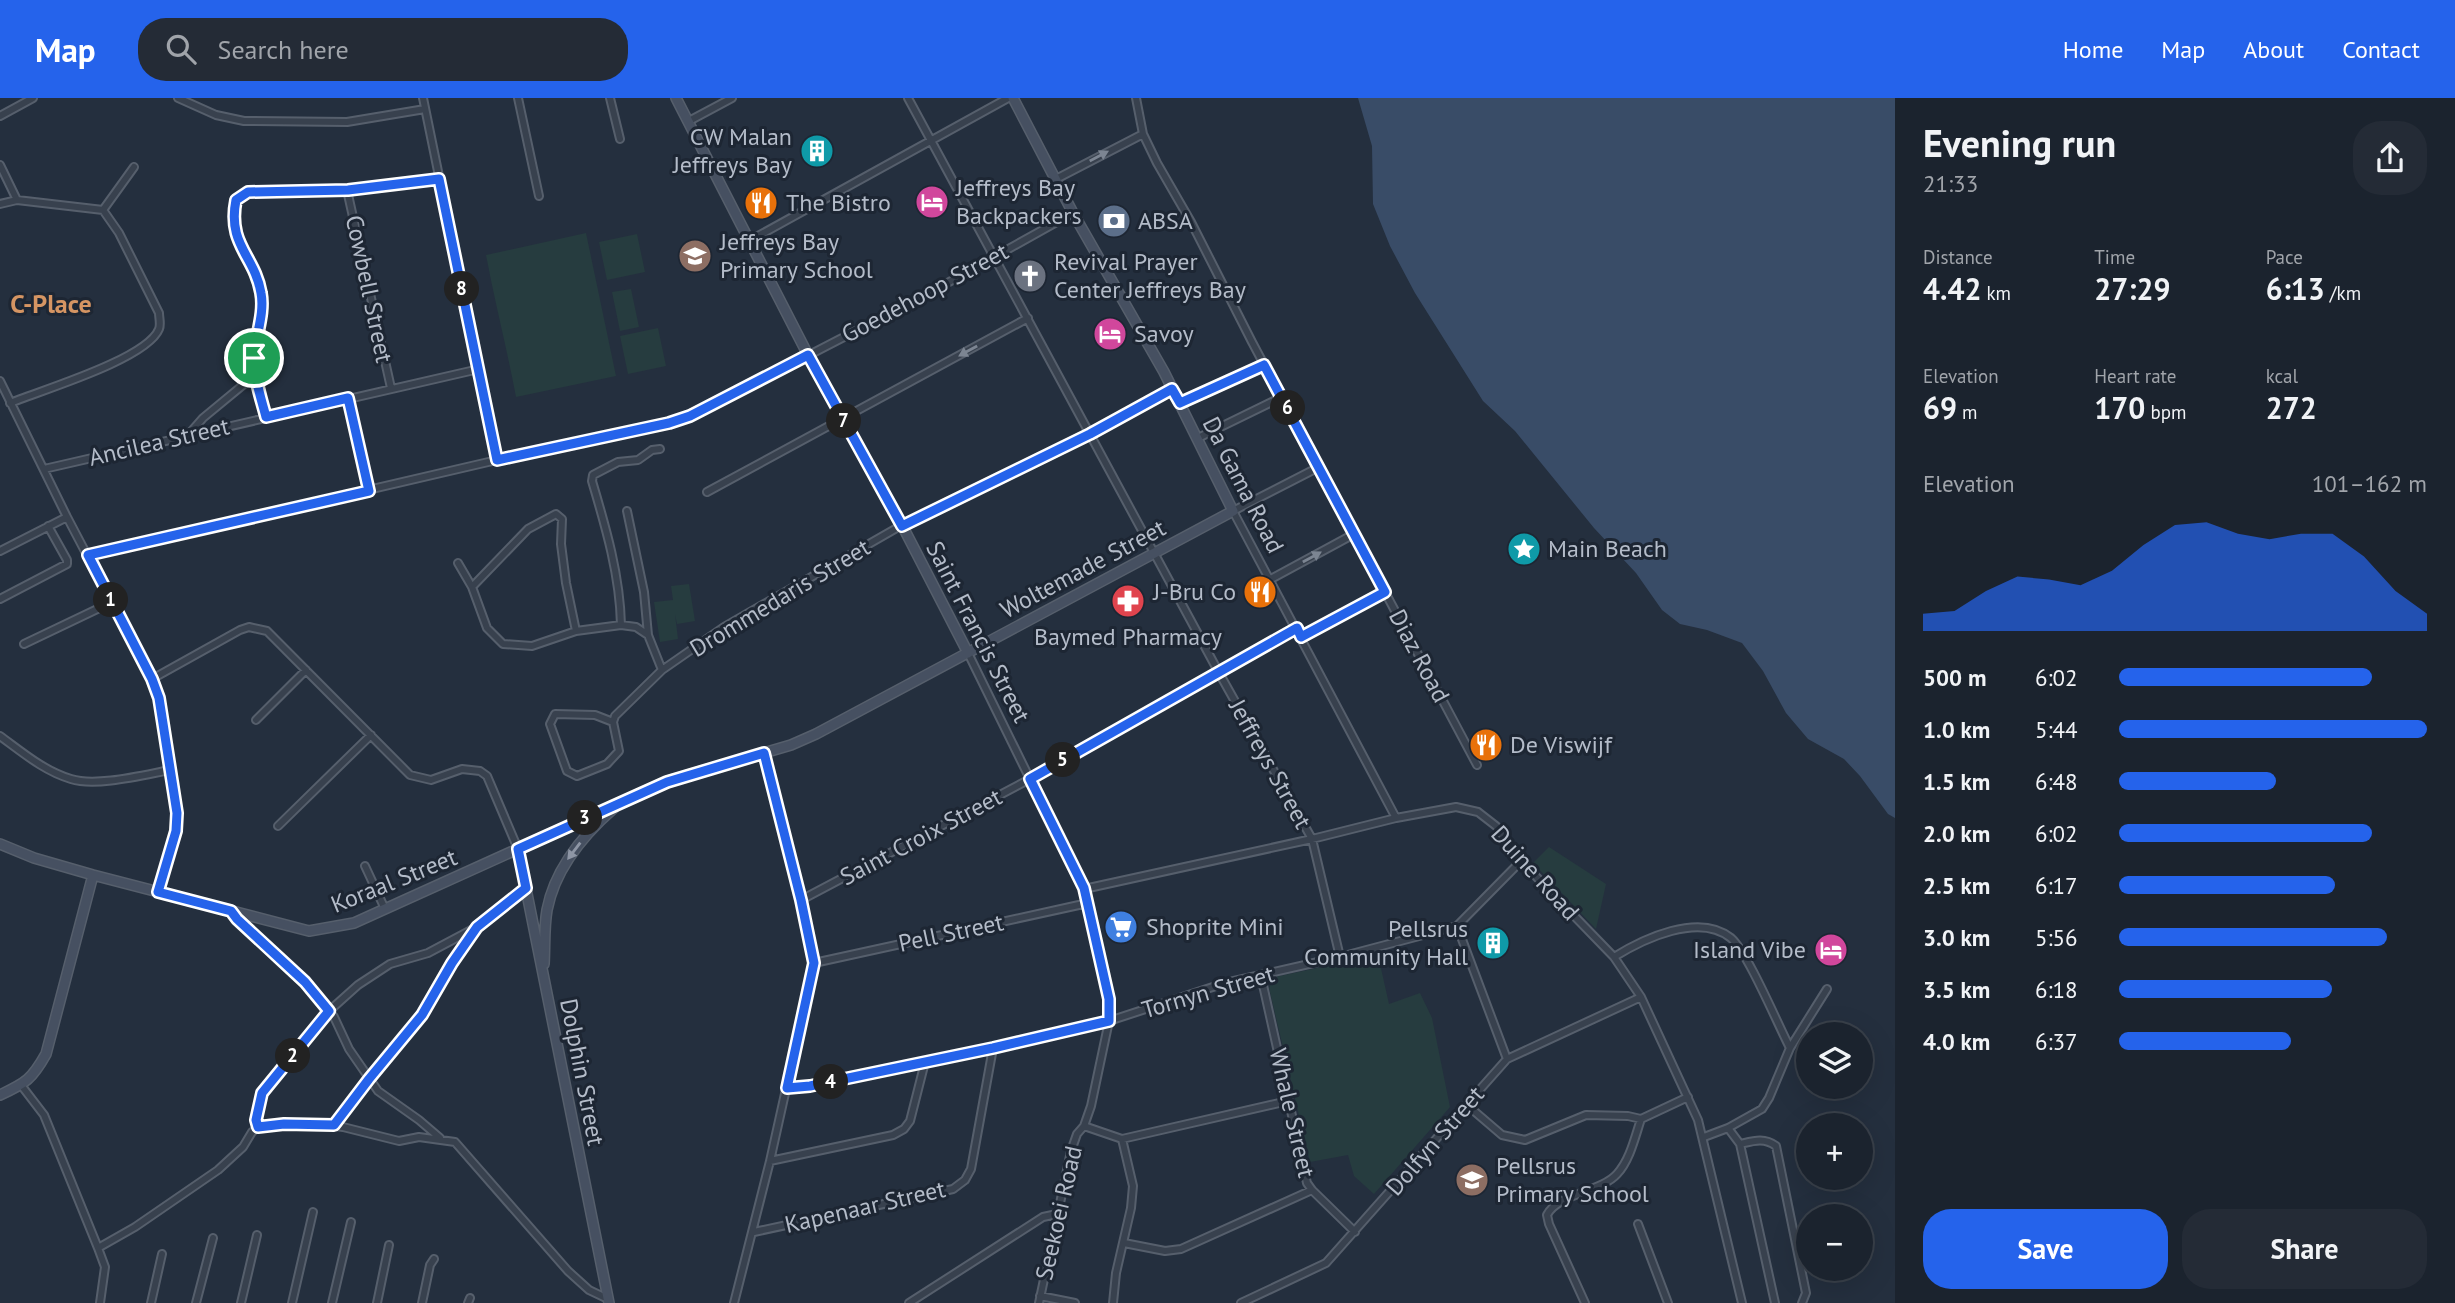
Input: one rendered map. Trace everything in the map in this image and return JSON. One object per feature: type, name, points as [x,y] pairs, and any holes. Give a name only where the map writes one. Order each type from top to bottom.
[{"type":"street","points":[[0,116],[33,98]]},
{"type":"street","points":[[178,98],[190,101],[216,115],[244,121],[346,122],[425,109]]},
{"type":"street","points":[[423,98],[497,460]]},
{"type":"street","points":[[518,98],[539,196]]},
{"type":"street","points":[[610,98],[620,139]]},
{"type":"street","name":"Saint Francis Street","points":[[676,98],[808,355],[968,653],[1084,888],[1109,999],[1109,1021]]},
{"type":"street","points":[[689,121],[732,98]]},
{"type":"street","name":"Jeffreys Street","points":[[908,98],[1218,671],[1312,839],[1340,957]]},
{"type":"street","points":[[749,241],[1010,98]]},
{"type":"street","name":"Da Gama Road","points":[[1010,98],[1180,403],[1233,511],[1396,818]]},
{"type":"street","name":"Diaz Road","points":[[1136,98],[1143,134],[1477,765]]},
{"type":"street","points":[[1056,179],[1143,134]]},
{"type":"street","points":[[0,165],[18,201]]},
{"type":"street","points":[[103,210],[134,167]]},
{"type":"street","points":[[266,417],[255,375],[254,358],[261,294],[258,281],[239,246],[235,230],[236,200],[248,192],[348,190],[439,179]]},
{"type":"street","name":"Cowbell Street","points":[[348,190],[391,388]]},
{"type":"street","points":[[0,204],[18,201],[103,210],[119,233],[150,292],[159,313],[160,327],[153,338],[141,348],[118,361],[10,402]]},
{"type":"street","name":"Goedehoop Street","points":[[88,555],[669,423],[700,411],[933,291],[1073,213]]},
{"type":"street","points":[[707,492],[1028,318]]},
{"type":"street","points":[[1180,403],[1264,365]]},
{"type":"street","name":"Ancilea Street","points":[[44,469],[479,369]]},
{"type":"street","points":[[188,435],[203,418],[255,375]]},
{"type":"street","points":[[0,381],[67,517],[152,679],[159,698],[177,813],[176,831],[158,892]]},
{"type":"street","name":"Drommedaris Street","points":[[613,722],[615,716],[662,670],[724,627],[902,526],[1090,434],[1172,389]]},
{"type":"street","points":[[1198,438],[1282,397]]},
{"type":"street","points":[[348,398],[369,491]]},
{"type":"street","points":[[621,625],[620,599],[606,530],[592,481],[593,475],[618,462],[638,460],[652,450],[660,449]]},
{"type":"street","name":"Woltemade Street","points":[[790,745],[817,734],[1154,552],[1319,467]]},
{"type":"street","points":[[628,511],[645,592],[648,635],[662,670]]},
{"type":"street","points":[[472,587],[528,529],[556,514],[562,519],[561,544],[576,631]]},
{"type":"street","points":[[0,551],[67,517]]},
{"type":"street","points":[[0,599],[67,564],[48,526]]},
{"type":"street","points":[[1269,580],[1354,534]]},
{"type":"street","points":[[458,563],[472,587],[487,628],[503,644],[532,646],[576,631],[621,625],[636,627],[648,635]]},
{"type":"street","points":[[1301,637],[1385,592]]},
{"type":"street","points":[[24,644],[112,601]]},
{"type":"street","points":[[152,679],[249,627],[267,631],[410,775],[431,780],[462,769],[480,771],[487,776],[518,849]]},
{"type":"street","name":"Saint Croix Street","points":[[801,900],[1030,779],[1297,628]]},
{"type":"street","points":[[256,720],[306,670]]},
{"type":"street","points":[[555,714],[595,715],[613,722],[620,751],[607,764],[577,776],[567,771],[550,724],[555,714]]},
{"type":"street","points":[[278,827],[370,735]]},
{"type":"street","points":[[0,736],[45,768],[73,780],[116,780],[170,771]]},
{"type":"street","name":"Koraal Street","points":[[0,844],[34,858],[93,875],[309,931],[354,923],[667,782],[790,745]]},
{"type":"street","points":[[734,1303],[754,1232],[814,963],[764,753]]},
{"type":"street","points":[[543,978],[547,912],[555,886],[567,859],[599,821],[620,802]]},
{"type":"street","name":"Duine Road","points":[[1084,888],[1312,839],[1396,818],[1456,807],[1478,812],[1496,826],[1521,861],[1614,957],[1641,997],[1688,1097],[1704,1138],[1740,1303]]},
{"type":"street","name":"Dolphin Street","points":[[518,849],[608,1301]]},
{"type":"street","points":[[1507,1059],[1457,926],[1521,861]]},
{"type":"street","points":[[365,866],[385,909]]},
{"type":"street","points":[[0,1095],[21,1085],[35,1074],[46,1055],[93,875]]},
{"type":"street","points":[[258,1127],[256,1120],[262,1093],[329,1011],[358,985],[390,964],[428,953],[477,927],[526,888]]},
{"type":"street","name":"Pell Street","points":[[814,963],[1088,903]]},
{"type":"street","points":[[231,911],[305,982],[334,1017],[349,1049],[378,1091],[441,1139]]},
{"type":"street","name":"Tornyn Street","points":[[787,1088],[810,1086],[993,1048],[1109,1021],[1225,982],[1340,957],[1457,926]]},
{"type":"street","points":[[334,1125],[422,1015],[452,963],[477,927]]},
{"type":"street","points":[[1614,957],[1636,943],[1674,929],[1708,929],[1731,938],[1751,969],[1790,1048]]},
{"type":"street","name":"Whale Street","points":[[1261,976],[1307,1183],[1355,1232]]},
{"type":"street","points":[[1704,1138],[1728,1128],[1762,1108],[1769,1098],[1790,1048],[1827,989]]},
{"type":"street","name":"Dolfyn Street","points":[[1241,1303],[1326,1263],[1507,1059],[1641,997]]},
{"type":"street","name":"Seekoei Road","points":[[1040,1299],[1071,1151],[1091,1106],[1109,1021]]},
{"type":"street","name":"Kapenaar Street","points":[[754,1232],[953,1189],[965,1180],[971,1169],[993,1048]]},
{"type":"street","points":[[770,1161],[893,1135],[904,1129],[910,1121],[925,1062]]},
{"type":"street","points":[[21,1085],[44,1115],[98,1248],[105,1268],[100,1303]]},
{"type":"street","points":[[1467,1105],[1502,1135],[1525,1140],[1586,1115],[1641,1119],[1688,1097]]},
{"type":"street","points":[[1084,1126],[1122,1139],[1288,1101]]},
{"type":"street","points":[[1585,1303],[1547,1216],[1556,1205],[1616,1175],[1624,1165],[1641,1119]]},
{"type":"street","points":[[98,1248],[135,1227],[218,1170],[243,1147],[258,1127],[284,1124],[334,1125],[399,1141],[419,1137],[455,1142],[568,1271],[589,1290],[608,1301]]},
{"type":"street","points":[[1728,1128],[1740,1144],[1775,1303]]},
{"type":"street","points":[[1113,1303],[1133,1186],[1122,1139]]},
{"type":"street","points":[[1740,1144],[1761,1140],[1770,1141],[1776,1146],[1806,1293],[1802,1303]]},
{"type":"street","points":[[1124,1242],[1165,1251],[1181,1249],[1312,1191]]},
{"type":"street","points":[[292,1303],[313,1212]]},
{"type":"street","points":[[909,1303],[1044,1217],[1056,1214]]},
{"type":"street","points":[[332,1303],[351,1222]]},
{"type":"street","points":[[1638,1224],[1668,1303]]},
{"type":"street","points":[[241,1303],[257,1235]]},
{"type":"street","points":[[196,1303],[214,1238]]},
{"type":"street","points":[[377,1303],[389,1245]]},
{"type":"street","points":[[151,1303],[162,1254]]},
{"type":"street","points":[[422,1303],[430,1265],[435,1259]]},
{"type":"street","points":[[1040,1299],[1075,1303]]},
{"type":"green space","points":[[586,233],[616,376],[516,397],[486,255]]},
{"type":"green space","points":[[637,234],[645,272],[607,280],[599,242]]},
{"type":"green space","points":[[631,289],[639,327],[620,331],[612,292]]},
{"type":"green space","points":[[658,328],[666,366],[628,374],[620,336]]},
{"type":"green space","points":[[689,584],[695,621],[677,624],[675,614],[678,639],[660,642],[654,602],[673,600],[671,586]]},
{"type":"green space","points":[[1549,847],[1606,884],[1596,929],[1533,863]]},
{"type":"green space","points":[[1378,955],[1389,1004],[1420,993],[1432,1018],[1450,1107],[1374,1194],[1354,1176],[1348,1155],[1310,1162],[1269,988],[1275,977]]},
{"type":"water","points":[[1358,98],[1895,98],[1895,818],[1888,814],[1844,759],[1808,739],[1786,713],[1763,671],[1742,643],[1707,630],[1680,624],[1662,610],[1636,573],[1594,528],[1515,431],[1483,401],[1415,293],[1390,246],[1373,204],[1372,146]]},
{"type":"place","name":"CW Malan Jeffreys Bay","points":[[817,151]]},
{"type":"place","name":"Jeffreys Bay Backpackers","points":[[932,202]]},
{"type":"place","name":"The Bistro","points":[[761,203]]},
{"type":"place","name":"ABSA","points":[[1114,221]]},
{"type":"place","name":"Jeffreys Bay Primary School","points":[[695,256]]},
{"type":"place","name":"Revival Prayer Center Jeffreys Bay","points":[[1030,276]]},
{"type":"place","name":"Savoy","points":[[1110,334]]},
{"type":"place","name":"Main Beach","points":[[1524,549]]},
{"type":"place","name":"J-Bru Co","points":[[1260,592]]},
{"type":"place","name":"Baymed Pharmacy","points":[[1128,601]]},
{"type":"place","name":"De Viswijf","points":[[1486,745]]},
{"type":"place","name":"Shoprite Mini","points":[[1121,927]]},
{"type":"place","name":"Pellsrus Community Hall","points":[[1493,943]]},
{"type":"place","name":"Island Vibe","points":[[1831,950]]},
{"type":"place","name":"Pellsrus Primary School","points":[[1472,1180]]},
{"type":"district","name":"C-Place","points":[[51,304]]},
{"type":"route","points":[[439,179],[497,460],[669,423],[690,416],[808,355],[902,526],[1090,434],[1172,389],[1180,403],[1264,365],[1385,592],[1301,637],[1297,628],[1030,779],[1084,888],[1109,999],[1109,1021],[993,1048],[810,1086],[787,1088],[814,963],[764,753],[667,782],[518,849],[526,888],[477,927],[452,963],[422,1015],[334,1125],[284,1124],[258,1127],[256,1120],[262,1093],[329,1011],[305,982],[231,911],[158,892],[176,831],[177,813],[164,722],[152,679],[88,555],[369,491],[348,398],[266,417],[255,375],[254,358],[261,294],[258,281],[239,246],[235,230],[236,200],[242,194],[348,190],[439,179]]}]
